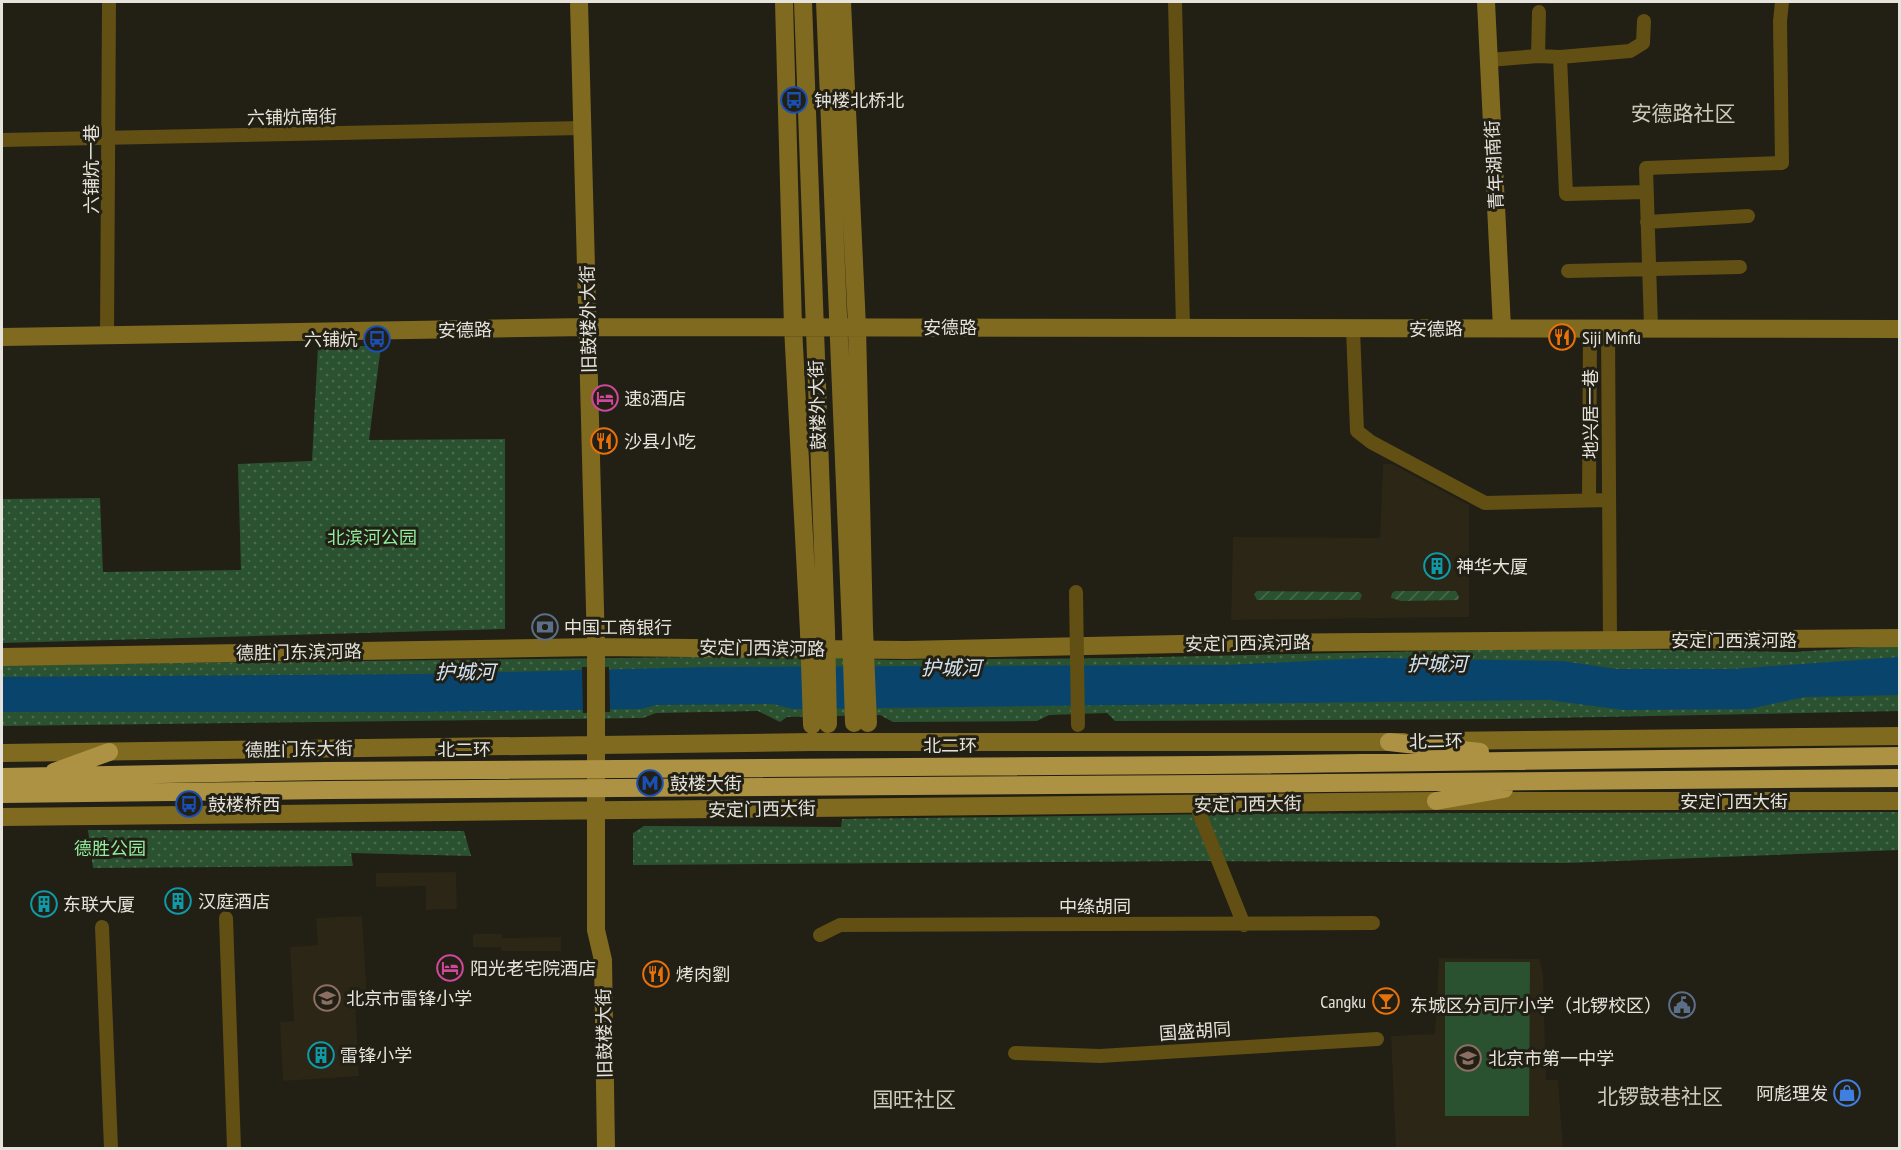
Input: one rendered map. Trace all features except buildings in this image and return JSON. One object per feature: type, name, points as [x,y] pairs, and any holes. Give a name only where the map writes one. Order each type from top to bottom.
[{"type":"highway","points":[[1389,742],[1553,761]]},
{"type":"highway","points":[[39,777],[109,752]]},
{"type":"highway","name":"北二环","points":[[2,777],[326,771],[1899,756]]},
{"type":"highway","points":[[2,794],[1898,778]]},
{"type":"highway","points":[[1436,801],[1556,780]]},
{"type":"street","name":"六铺炕一巷","points":[[107,336],[109,2]]},
{"type":"street","name":"旧鼓楼外大街","points":[[579,2],[597,735]]},
{"type":"street","name":"鼓楼外大街","points":[[784,2],[793,327],[818,631]]},
{"type":"street","name":"鼓楼外大街","points":[[803,2],[814,327],[821,809]]},
{"type":"street","name":"鼓楼外大街","points":[[825,2],[837,328],[857,630],[862,808]]},
{"type":"street","name":"鼓楼外大街","points":[[842,2],[857,327],[857,630]]},
{"type":"street","points":[[1175,2],[1183,327]]},
{"type":"street","name":"青年湖南街","points":[[1486,2],[1502,328]]},
{"type":"street","points":[[1651,327],[1646,168],[1782,163],[1780,21],[1782,2]]},
{"type":"street","points":[[1538,56],[1539,12]]},
{"type":"street","points":[[1489,60],[1630,51],[1643,43],[1644,21]]},
{"type":"street","points":[[1560,57],[1566,194],[1647,192]]},
{"type":"street","name":"六铺炕南街","points":[[2,140],[583,128]]},
{"type":"street","points":[[1647,222],[1748,216]]},
{"type":"street","points":[[1568,271],[1740,267]]},
{"type":"street","name":"安德路","points":[[2,337],[587,327],[1899,329]]},
{"type":"street","name":"地兴居一巷","points":[[1608,328],[1610,640]]},
{"type":"street","points":[[1353,329],[1357,431],[1371,442],[1485,503],[1608,500]]},
{"type":"street","name":"地兴居一巷","points":[[1589,499],[1590,329]]},
{"type":"street","points":[[1076,592],[1078,734]]},
{"type":"street","name":"安定门西滨河路","points":[[596,646],[906,650],[1227,643],[1899,638]]},
{"type":"street","name":"德胜门东滨河路","points":[[2,657],[596,646]]},
{"type":"street","points":[[597,735],[792,742],[820,733],[861,732],[898,741],[1078,734],[1389,742],[1899,736]]},
{"type":"street","name":"德胜门东大街","points":[[2,753],[533,745],[597,735]]},
{"type":"street","name":"旧鼓楼大街","points":[[597,735],[596,930],[603,960],[606,1149]]},
{"type":"street","points":[[898,741],[898,808]]},
{"type":"street","points":[[792,742],[793,809]]},
{"type":"street","points":[[533,745],[535,810]]},
{"type":"street","name":"安定门西大街","points":[[596,811],[1436,801],[1899,801]]},
{"type":"street","points":[[1196,805],[1244,925]]},
{"type":"street","points":[[2,817],[596,811]]},
{"type":"street","points":[[226,918],[234,1149]]},
{"type":"street","name":"中绦胡同","points":[[820,935],[840,925],[1373,924]]},
{"type":"street","points":[[102,927],[111,1149]]},
{"type":"street","name":"国盛胡同","points":[[1015,1053],[1100,1056],[1377,1039]]},
{"type":"shaded area","points":[[1383,464],[1392,464],[1469,505],[1469,617],[1231,620],[1233,537],[1380,538]]},
{"type":"shaded area","points":[[456,872],[457,909],[426,910],[426,886],[376,887],[376,873]]},
{"type":"shaded area","name":"北京市雷锋小学","points":[[362,916],[367,998],[355,999],[359,1076],[283,1081],[280,1022],[294,1021],[290,947],[318,945],[316,918]]},
{"type":"shaded area","points":[[473,934],[502,934],[502,938],[561,937],[561,951],[501,951],[501,947],[473,947]]},
{"type":"shaded area","name":"北京市第一中学","points":[[1439,958],[1539,959],[1543,973],[1546,1080],[1558,1080],[1563,1148],[1396,1148],[1391,1036],[1435,1034]]},
{"type":"green space","name":"北滨河公园","points":[[318,346],[381,346],[369,440],[505,439],[505,629],[2,643],[2,499],[100,498],[103,572],[241,570],[238,464],[312,461]]},
{"type":"green space","points":[[1257,591],[1359,592],[1362,595],[1360,600],[1257,600],[1254,594]]},
{"type":"green space","points":[[1395,591],[1456,591],[1459,597],[1458,600],[1401,601],[1391,598]]},
{"type":"green space","points":[[1899,645],[1900,711],[1502,719],[1115,721],[1107,713],[1049,715],[1037,721],[893,722],[880,715],[787,717],[780,722],[758,711],[656,713],[643,718],[2,726],[2,665],[792,656],[892,660],[1114,658],[1568,648],[1794,652]]},
{"type":"green space","points":[[1900,812],[1899,850],[1566,863],[1204,861],[633,865],[633,833],[644,826],[841,827],[842,819],[1223,814]]},
{"type":"green space","name":"德胜公园","points":[[88,830],[464,831],[471,856],[351,853],[353,866],[93,868]]},
{"type":"green space","points":[[1445,962],[1530,962],[1529,1116],[1445,1116]]},
{"type":"water","name":"护城河","points":[[1900,657],[1899,695],[1805,697],[1749,709],[1623,710],[1549,700],[793,709],[773,704],[656,705],[641,709],[413,712],[2,712],[2,677],[423,674],[708,667],[1228,665],[1369,658],[1562,661],[1616,669],[1733,669]]},
{"type":"pier","points":[[582,667],[609,667],[610,712],[583,713]]},
{"type":"place","name":"钟楼北桥北","points":[[794,100]]},
{"type":"place","name":"Siji Minfu","points":[[1562,337]]},
{"type":"place","name":"六铺炕","points":[[377,339]]},
{"type":"place","name":"速8酒店","points":[[605,398]]},
{"type":"place","name":"沙县小吃","points":[[604,441]]},
{"type":"place","name":"神华大厦","points":[[1437,566]]},
{"type":"place","name":"中国工商银行","points":[[545,627]]},
{"type":"place","name":"鼓楼大街","points":[[650,783]]},
{"type":"place","name":"鼓楼桥西","points":[[189,804]]},
{"type":"place","name":"汉庭酒店","points":[[178,901]]},
{"type":"place","name":"东联大厦","points":[[44,904]]},
{"type":"place","name":"阳光老宅院酒店","points":[[450,968]]},
{"type":"place","name":"烤肉劉","points":[[656,974]]},
{"type":"place","name":"北京市雷锋小学","points":[[327,998]]},
{"type":"place","name":"Cangku","points":[[1386,1001]]},
{"type":"place","name":"东城区分司厅小学（北锣校区）","points":[[1682,1005]]},
{"type":"place","name":"雷锋小学","points":[[321,1055]]},
{"type":"place","name":"北京市第一中学","points":[[1468,1058]]},
{"type":"place","name":"阿彪理发","points":[[1847,1093]]},
{"type":"district","name":"安德路社区","points":[[1683,113]]},
{"type":"district","name":"北锣鼓巷社区","points":[[1660,1096]]},
{"type":"district","name":"国旺社区","points":[[914,1099]]}]
